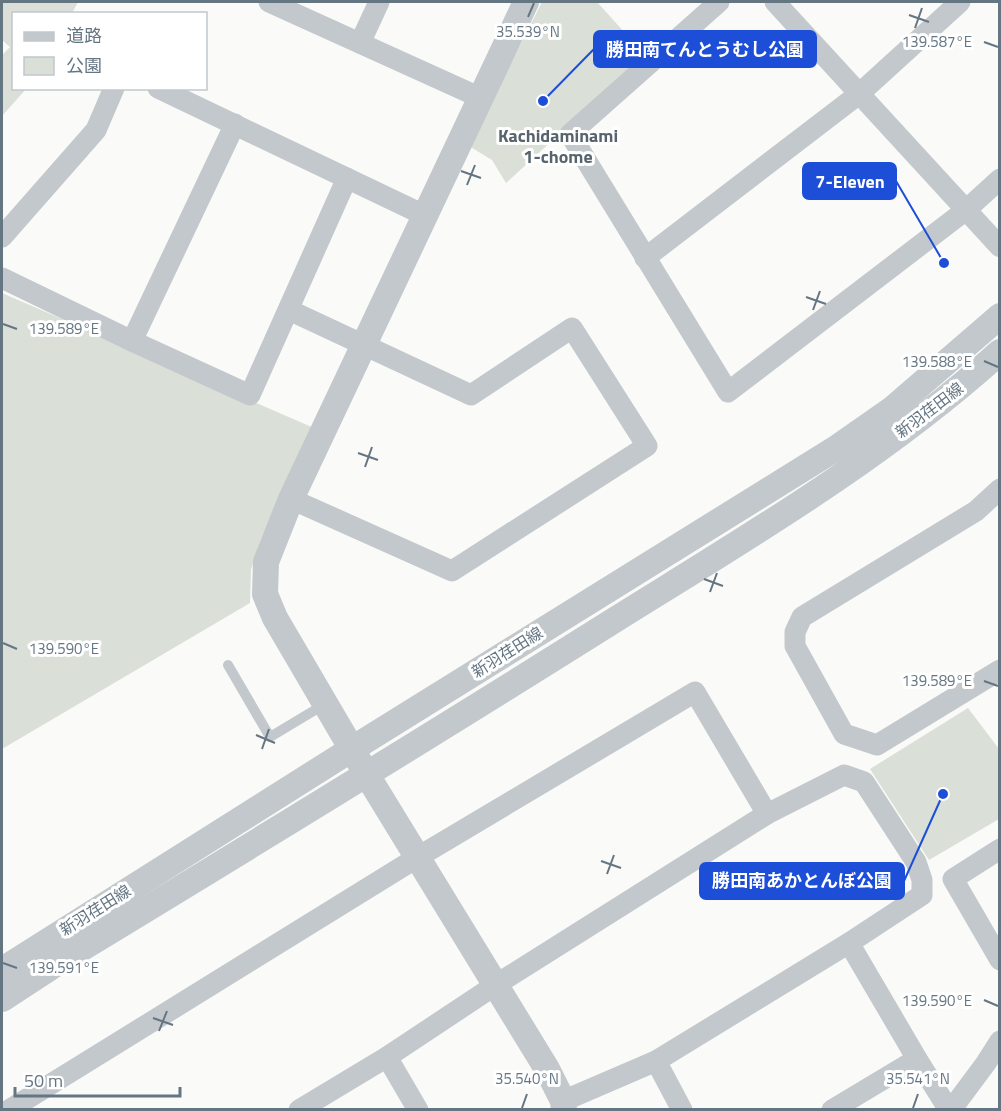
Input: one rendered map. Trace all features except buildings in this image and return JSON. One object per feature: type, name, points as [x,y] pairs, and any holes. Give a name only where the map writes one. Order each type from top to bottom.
[{"type":"street","points":[[269,2],[481,98]]},
{"type":"street","points":[[360,42],[379,2]]},
{"type":"street","points":[[299,1110],[387,1058],[497,984],[767,814],[844,775],[864,782],[916,862],[922,880],[922,895],[849,943],[656,1061],[563,1105],[547,1069],[497,984],[352,749],[275,618],[265,594],[266,562],[291,499],[526,2]]},
{"type":"street","points":[[719,2],[570,134],[728,392],[966,210],[999,179]]},
{"type":"street","points":[[775,2],[999,247]]},
{"type":"street","points":[[645,258],[859,94],[960,2]]},
{"type":"street","points":[[2,237],[96,130],[113,90]]},
{"type":"street","points":[[162,90],[424,215]]},
{"type":"street","points":[[132,341],[235,124]]},
{"type":"street","points":[[2,278],[250,395],[347,178]]},
{"type":"street","points":[[289,309],[471,395],[572,328],[647,446],[452,571],[291,499]]},
{"type":"street","name":"新羽荏田線","points":[[2,970],[838,447],[891,410],[999,316]]},
{"type":"street","name":"新羽荏田線","points":[[2,999],[368,775],[831,484],[957,391],[999,352]]},
{"type":"street","points":[[999,489],[976,511],[802,617],[795,632],[795,646],[844,734],[877,745],[999,670]]},
{"type":"street","points":[[9,1110],[418,857],[695,692],[767,814]]},
{"type":"street","points":[[999,849],[953,879],[999,960]]},
{"type":"street","points":[[849,943],[917,1059],[950,1110],[993,1067],[999,1041]]},
{"type":"street","points":[[387,1058],[418,1110]]},
{"type":"street","points":[[832,1110],[917,1059]]},
{"type":"street","points":[[656,1061],[682,1110]]},
{"type":"lane","points":[[228,665],[270,737],[325,704]]},
{"type":"green space","points":[[2,2],[78,2],[73,12],[12,12],[12,90],[25,90],[2,116],[2,55],[10,47],[2,40]]},
{"type":"green space","points":[[542,2],[597,2],[645,55],[506,183],[492,160],[469,146]]},
{"type":"green space","points":[[2,293],[314,428],[261,539],[251,570],[250,603],[2,749]]},
{"type":"green space","points":[[968,708],[999,749],[999,819],[929,860],[870,769]]},
{"type":"place","name":"勝田南てんとうむし公園","points":[[543,101]]},
{"type":"place","name":"7-Eleven","points":[[944,263]]},
{"type":"place","name":"勝田南あかとんぼ公園","points":[[943,794]]},
{"type":"district","name":"Kachidaminami 1-chome","points":[[558,146]]}]
